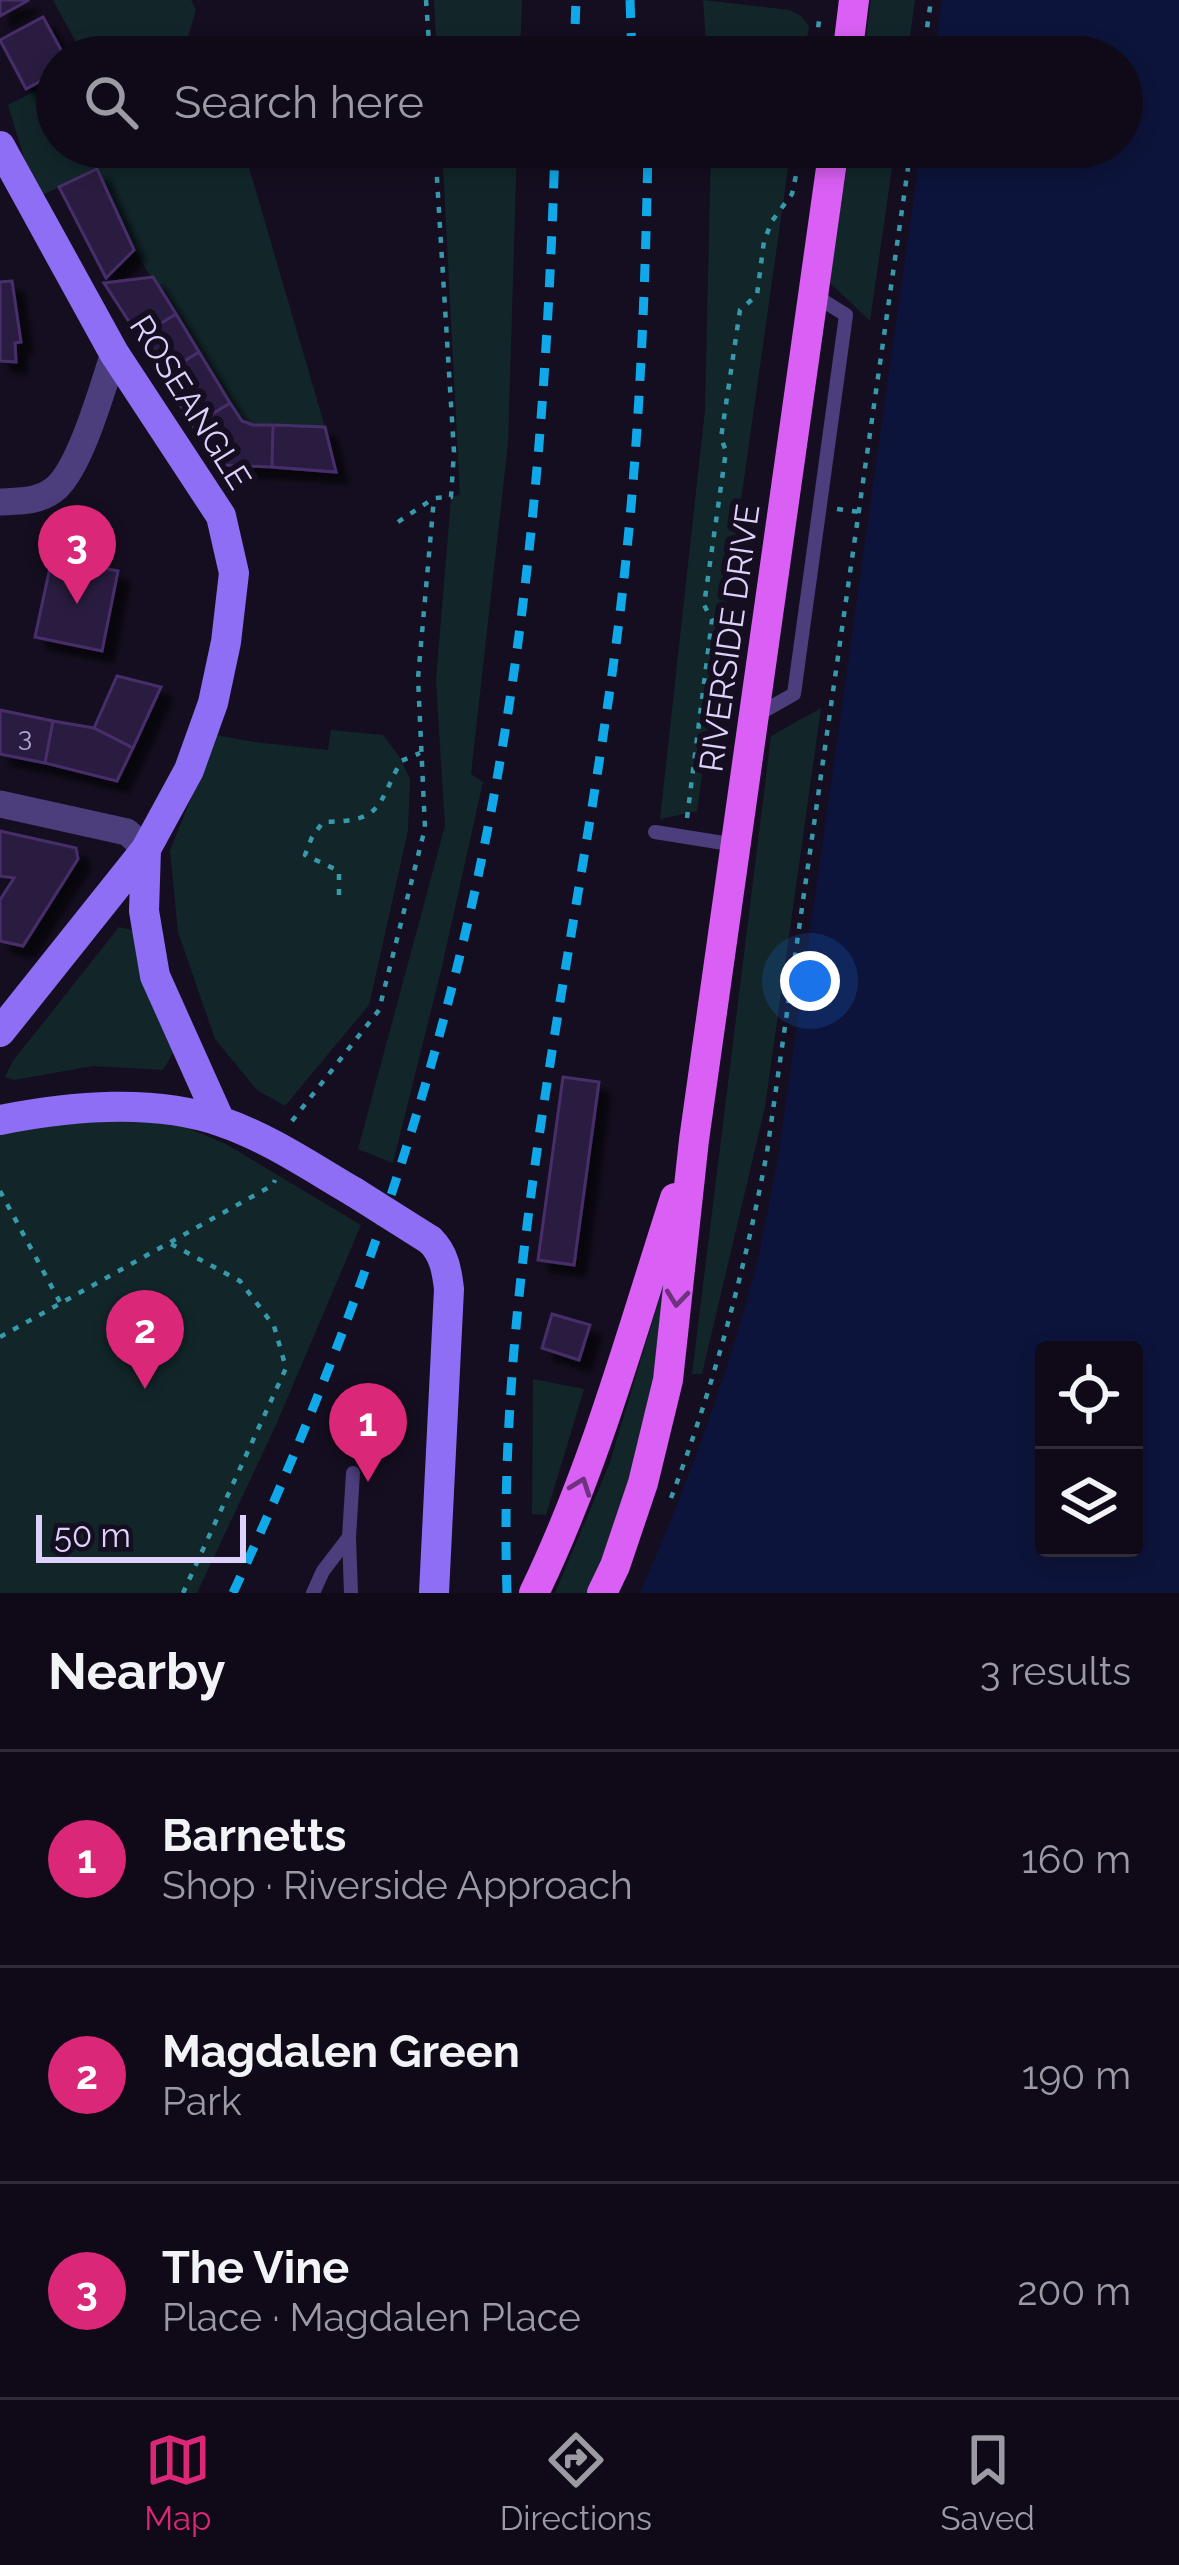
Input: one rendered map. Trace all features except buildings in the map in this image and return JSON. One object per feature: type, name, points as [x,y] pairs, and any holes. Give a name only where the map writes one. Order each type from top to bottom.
[{"type":"main road","points":[[850,36],[854,0]]},
{"type":"main road","name":"RIVERSIDE DRIVE","points":[[602,1593],[643,1483],[668,1379],[694,1140],[831,168]]},
{"type":"main road","name":"RIVERSIDE DRIVE","points":[[534,1593],[588,1466],[694,1140]]},
{"type":"street","name":"ROSEANGLE","points":[[0,1032],[146,849],[189,770],[213,703],[234,574],[221,516],[114,353],[3,156]]},
{"type":"street","points":[[0,502],[33,500],[56,488],[78,451],[114,353]]},
{"type":"street","points":[[0,804],[127,832],[146,849],[144,911],[155,976],[220,1121]]},
{"type":"street","points":[[0,1120],[51,1110],[153,1107],[220,1121],[280,1149],[436,1246],[447,1269],[449,1289],[434,1593]]},
{"type":"lane","points":[[754,717],[794,694],[846,315],[814,295]]},
{"type":"lane","points":[[655,832],[736,845]]},
{"type":"lane","points":[[351,1593],[353,1473]]},
{"type":"lane","points":[[313,1593],[349,1537]]},
{"type":"path","points":[[427,0],[429,36]]},
{"type":"path","points":[[926,36],[931,0]]},
{"type":"path","points":[[817,36],[820,19]]},
{"type":"path","points":[[398,522],[434,498],[451,497],[454,452],[436,168]]},
{"type":"path","points":[[684,836],[712,620],[704,605],[726,451],[721,438],[740,310],[757,295],[764,241],[792,194],[798,168]]},
{"type":"path","points":[[666,1510],[725,1334],[758,1198],[786,1036],[907,168]]},
{"type":"path","points":[[0,1337],[273,1185],[280,1149],[379,1010],[425,828],[419,646],[434,498]]},
{"type":"path","points":[[339,895],[339,871],[305,855],[312,837],[323,822],[355,822],[378,809],[401,760],[420,753]]},
{"type":"path","points":[[0,1191],[61,1304]]},
{"type":"path","points":[[171,1244],[240,1281],[274,1326],[286,1368],[182,1593]]},
{"type":"green space","points":[[53,0],[191,0],[196,10],[188,36],[73,36]]},
{"type":"green space","points":[[434,0],[522,0],[521,36],[436,36]]},
{"type":"green space","points":[[703,0],[790,10],[809,26],[807,36],[706,36]]},
{"type":"green space","points":[[871,0],[915,0],[910,36],[866,36]]},
{"type":"green space","points":[[36,91],[36,168],[249,168],[325,427],[242,421],[134,250],[97,170],[42,195],[25,161],[8,105]]},
{"type":"green space","points":[[443,168],[516,168],[508,443],[471,774],[483,782],[393,1163],[358,1149],[445,826],[436,681],[451,498],[460,494]]},
{"type":"green space","points":[[711,168],[788,168],[697,811],[660,819],[705,410]]},
{"type":"green space","points":[[847,168],[892,168],[870,321],[829,282]]},
{"type":"green space","points":[[821,708],[765,1107],[702,1374],[692,1374],[771,736]]},
{"type":"green space","points":[[331,730],[383,735],[410,779],[408,831],[369,1005],[285,1106],[257,1090],[215,1039],[178,932],[170,851],[216,735],[328,750]]},
{"type":"green space","points":[[119,927],[132,930],[140,947],[174,1051],[163,1070],[93,1066],[14,1080],[5,1077],[13,1061]]},
{"type":"green space","points":[[166,1119],[226,1144],[361,1225],[276,1425],[197,1593],[0,1593],[0,1126]]},
{"type":"green space","points":[[665,1280],[670,1282],[648,1401],[617,1518],[587,1593],[555,1593],[609,1465]]},
{"type":"green space","points":[[533,1379],[584,1389],[546,1515],[532,1514]]},
{"type":"shaded area","points":[[942,0],[1179,0],[1179,1593],[640,1593],[718,1393],[765,1226],[918,168],[1143,168],[1143,36],[937,36]]},
{"type":"railway","points":[[575,36],[576,0]]},
{"type":"railway","points":[[630,0],[631,36]]},
{"type":"railway","points":[[233,1593],[314,1405],[385,1213],[469,917],[505,734],[527,567],[548,316],[554,168]]},
{"type":"railway","points":[[507,1593],[507,1472],[526,1233],[600,756],[630,515],[647,168]]},
{"type":"place","name":"The Vine","points":[[77,604]]},
{"type":"place","name":"Magdalen Green","points":[[145,1389]]},
{"type":"place","name":"Barnetts","points":[[368,1482]]}]
